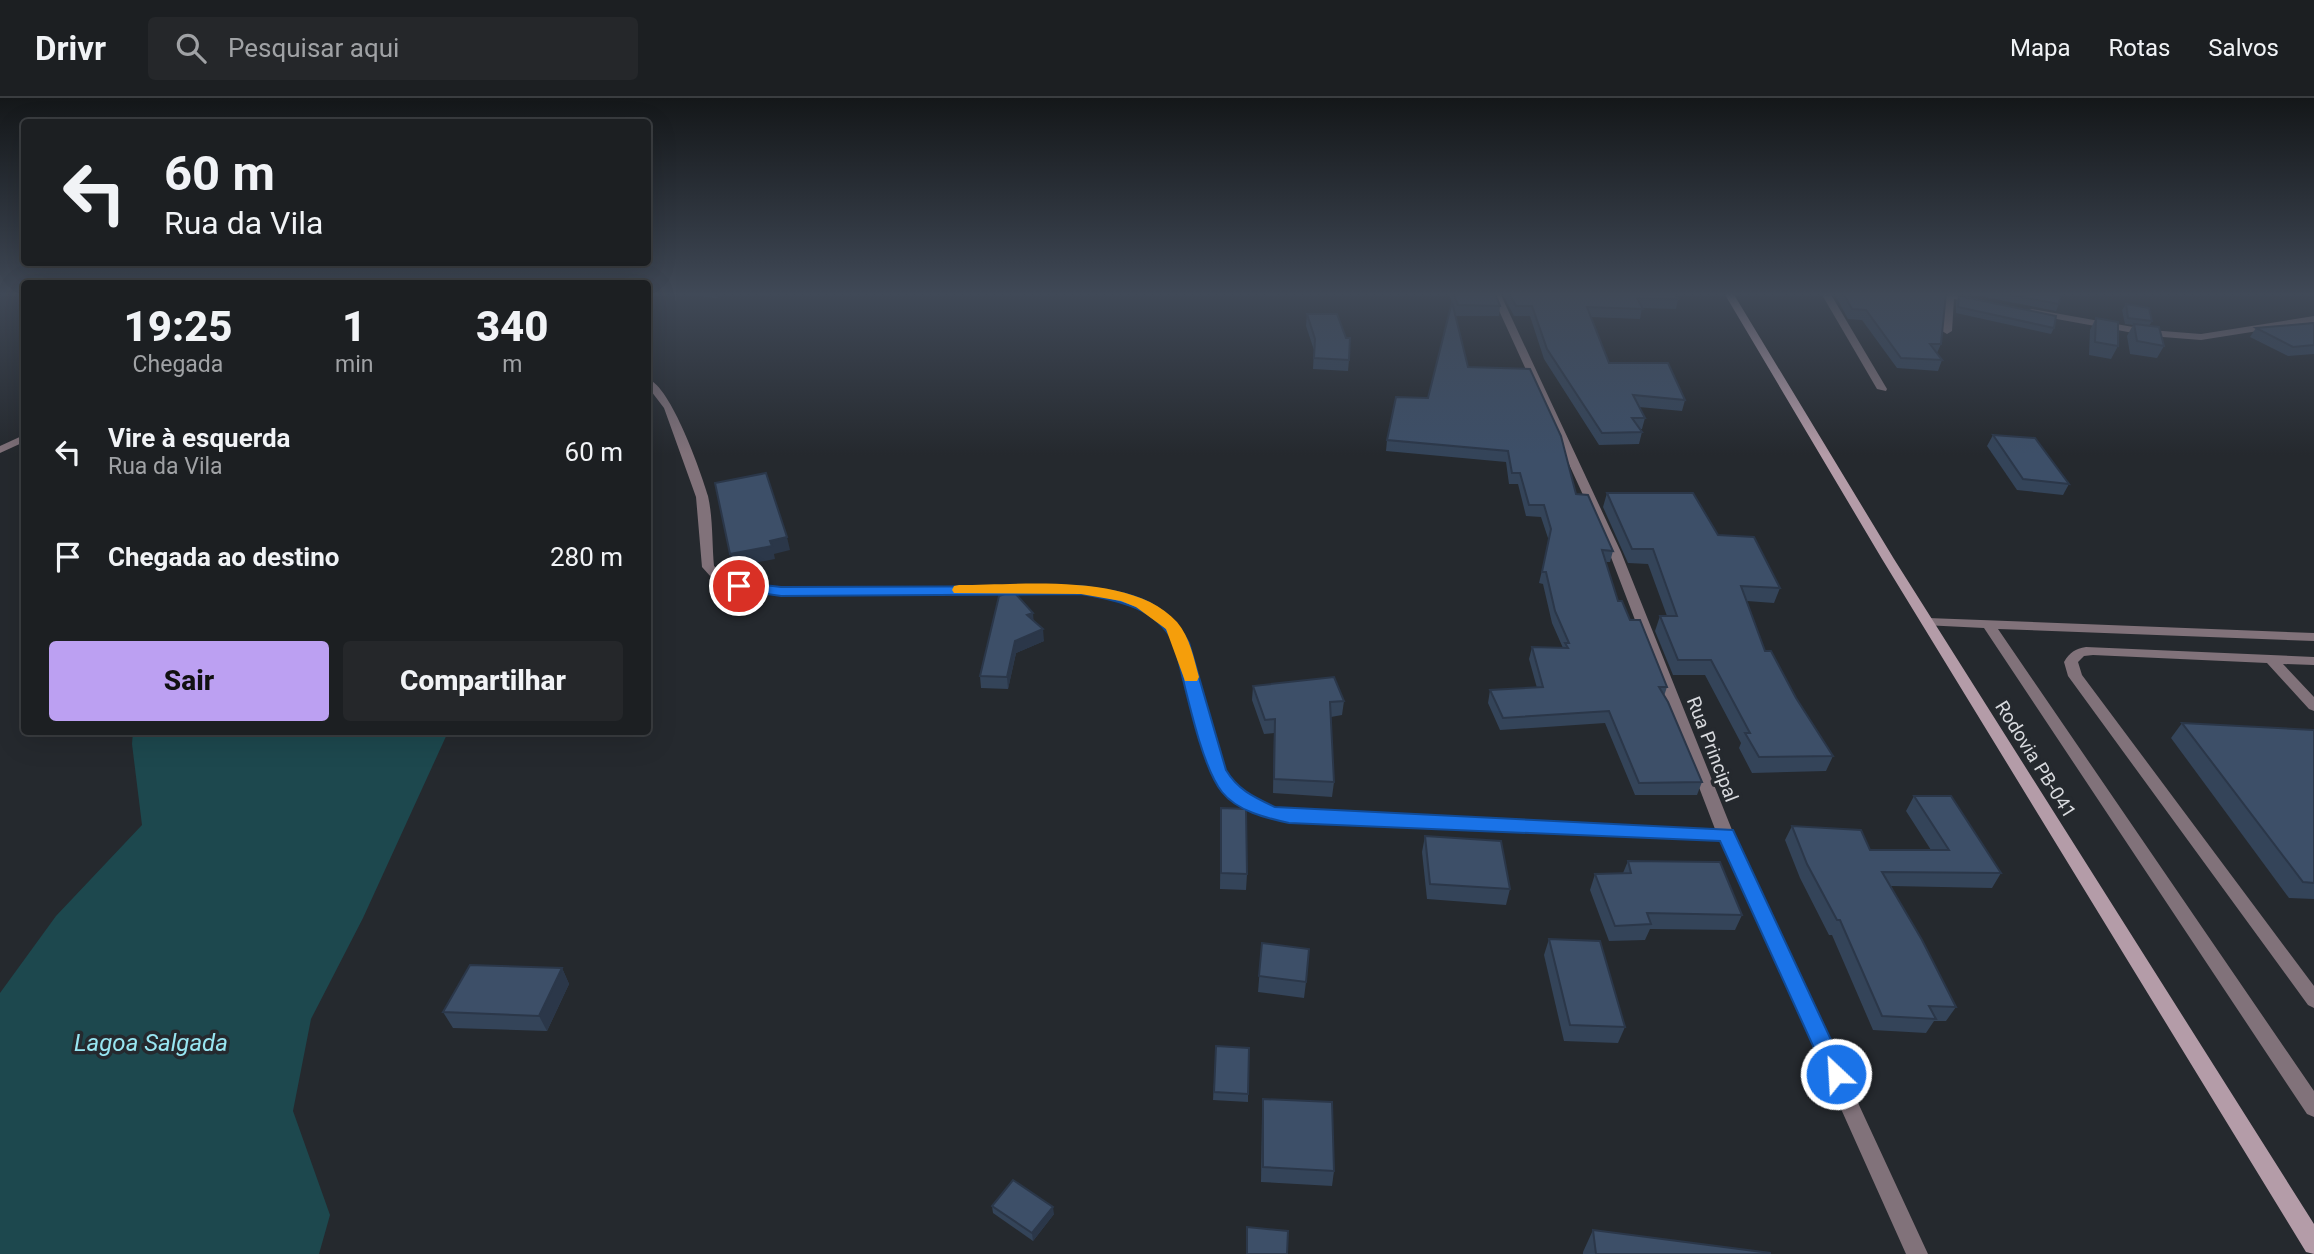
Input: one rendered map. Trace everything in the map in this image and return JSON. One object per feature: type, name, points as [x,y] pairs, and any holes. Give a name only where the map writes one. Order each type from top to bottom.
[{"type":"main road","name":"Rodovia PB-041","points":[[1761,347],[2314,1244]]},
{"type":"street","name":"Rua Principal","points":[[1520,347],[1615,552],[1726,835],[1917,1254]]},
{"type":"street","points":[[1857,347],[1882,388]]},
{"type":"street","points":[[651,385],[669,408],[702,497],[708,567],[715,575],[739,586],[781,592],[1081,590],[1124,597],[1142,604],[1161,615],[1173,627],[1181,643],[1217,770],[1227,787],[1255,807],[1289,816],[1726,835]]},
{"type":"street","points":[[0,450],[21,440]]},
{"type":"street","points":[[1928,622],[2314,636]]},
{"type":"street","points":[[1988,624],[2314,1108]]},
{"type":"street","points":[[2314,661],[2093,651],[2074,655],[2071,669],[2174,813],[2314,1000]]},
{"type":"street","points":[[2271,659],[2314,706]]},
{"type":"water","name":"Lagoa Salgada","points":[[133,735],[447,735],[363,918],[311,1019],[293,1111],[330,1215],[319,1254],[0,1254],[0,993],[56,916],[142,825]]},
{"type":"building","points":[[1315,347],[1350,347],[1349,360],[1314,358]]},
{"type":"building","points":[[1441,347],[1463,347],[1468,367],[1530,369],[1561,436],[1576,494],[1588,495],[1613,551],[1602,550],[1618,601],[1622,601],[1630,620],[1640,620],[1667,687],[1659,687],[1702,782],[1639,783],[1609,711],[1503,718],[1490,690],[1543,687],[1532,647],[1568,648],[1565,643],[1569,643],[1555,611],[1546,572],[1542,572],[1551,529],[1544,505],[1529,505],[1520,473],[1512,473],[1508,451],[1387,440],[1396,397],[1428,398]]},
{"type":"building","points":[[1546,347],[1603,347],[1609,363],[1668,363],[1685,400],[1633,395],[1645,418],[1632,418],[1642,432],[1602,433]]},
{"type":"building","points":[[1893,347],[1932,347],[1942,360],[1901,358]]},
{"type":"building","points":[[1993,435],[2035,438],[2069,484],[2023,479]]},
{"type":"building","points":[[766,473],[787,537],[770,541],[772,546],[730,554],[715,483]]},
{"type":"building","points":[[1607,493],[1693,493],[1718,535],[1754,537],[1780,588],[1741,586],[1765,651],[1771,651],[1796,698],[1833,756],[1759,757],[1745,733],[1750,733],[1711,660],[1678,660],[1660,616],[1677,616],[1653,549],[1632,549]]},
{"type":"building","points":[[1013,591],[1033,613],[1027,615],[1043,629],[1015,641],[1007,677],[980,676],[999,596]]},
{"type":"building","points":[[1334,677],[1344,701],[1330,702],[1334,782],[1274,779],[1275,719],[1265,720],[1253,686]]},
{"type":"building","points":[[2182,723],[2314,730],[2314,883],[2303,882]]},
{"type":"building","points":[[1914,796],[1951,796],[2001,873],[1882,872],[1922,940],[1956,1007],[1929,1006],[1936,1019],[1882,1016],[1840,920],[1837,920],[1807,864],[1792,826],[1861,830],[1870,850],[1949,850]]},
{"type":"building","points":[[1221,808],[1246,809],[1247,874],[1221,873]]},
{"type":"building","points":[[1425,836],[1501,841],[1510,889],[1430,884]]},
{"type":"building","points":[[1628,861],[1720,862],[1742,915],[1647,913],[1651,924],[1615,926],[1595,874],[1631,873]]},
{"type":"building","points":[[1549,939],[1600,941],[1625,1027],[1570,1025]]},
{"type":"building","points":[[1262,943],[1309,949],[1306,982],[1259,976]]},
{"type":"building","points":[[470,965],[562,968],[539,1016],[443,1012]]},
{"type":"building","points":[[1216,1046],[1249,1048],[1248,1094],[1214,1092]]},
{"type":"building","points":[[1263,1099],[1332,1102],[1334,1171],[1263,1167]]},
{"type":"building","points":[[1013,1180],[1053,1207],[1032,1233],[992,1206]]},
{"type":"building","points":[[1247,1227],[1288,1231],[1287,1254],[1247,1254]]},
{"type":"building","points":[[1593,1230],[1770,1253],[1770,1254],[1596,1254]]},
{"type":"slow traffic","points":[[959,590],[1081,590],[1124,597],[1161,615],[1173,627],[1181,643],[1191,677]]},
{"type":"route","points":[[739,586],[781,592],[1081,590],[1124,597],[1142,604],[1161,615],[1173,627],[1181,643],[1217,770],[1227,787],[1239,798],[1271,813],[1289,816],[1726,835],[1836,1074]]}]
